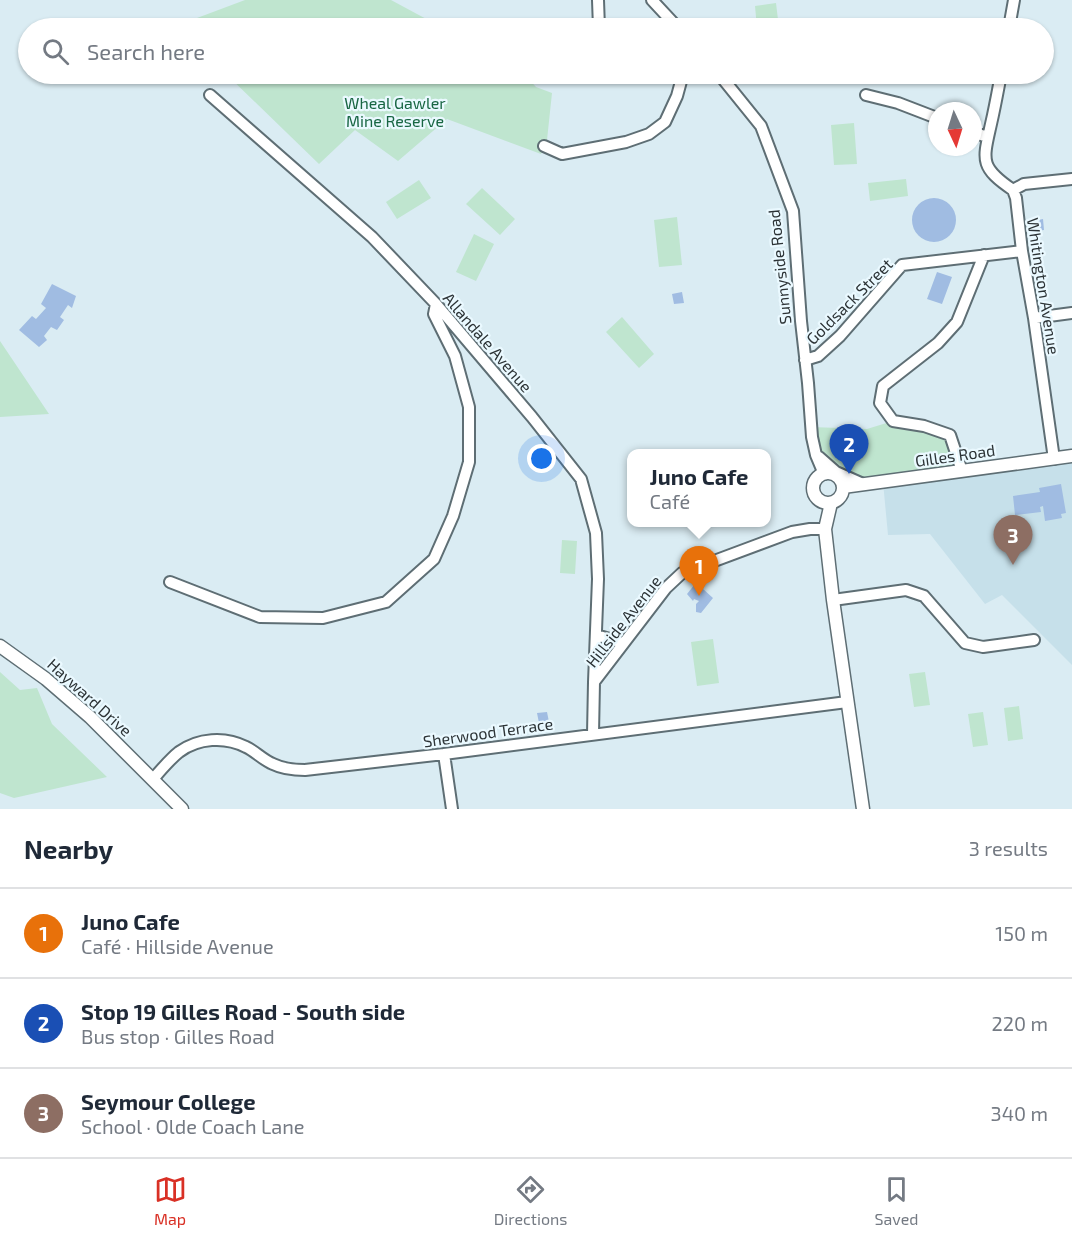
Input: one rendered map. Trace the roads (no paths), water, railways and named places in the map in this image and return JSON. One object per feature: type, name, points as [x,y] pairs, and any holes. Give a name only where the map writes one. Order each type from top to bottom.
[{"type":"street","points":[[598,0],[599,18]]},
{"type":"street","points":[[652,0],[669,18]]},
{"type":"street","points":[[1011,18],[1014,0]]},
{"type":"street","points":[[544,146],[562,154],[626,142],[649,134],[665,122],[678,96],[681,84]]},
{"type":"street","name":"Sunnyside Road","points":[[727,84],[760,126],[793,212],[812,437],[824,474]]},
{"type":"street","points":[[999,84],[984,155],[989,170],[998,180],[1013,190],[1024,184],[1072,179]]},
{"type":"street","name":"Allandale Avenue","points":[[210,95],[372,237],[436,304],[532,417],[580,479],[596,533],[598,579],[594,682]]},
{"type":"street","points":[[866,95],[898,103],[928,115]]},
{"type":"street","points":[[982,135],[987,137]]},
{"type":"street","name":"Whitington Avenue","points":[[1013,190],[1054,459]]},
{"type":"street","name":"Goldsack Street","points":[[806,360],[818,356],[840,336],[902,265],[1022,251]]},
{"type":"street","points":[[962,471],[950,435],[924,426],[893,421],[880,403],[883,386],[938,343],[957,322],[984,255]]},
{"type":"street","points":[[170,582],[260,616],[323,618],[386,602],[434,559],[453,516],[469,462],[469,407],[455,356],[434,314],[436,304]]},
{"type":"street","points":[[1034,318],[1072,313]]},
{"type":"street","points":[[816,455],[836,472],[863,484]]},
{"type":"street","name":"Gilles Road","points":[[843,487],[1072,456]]},
{"type":"street","points":[[824,474],[837,476],[842,482],[843,492],[839,499],[831,503],[819,500],[814,491],[813,486],[816,479],[824,474]]},
{"type":"street","points":[[831,503],[825,529],[863,809]]},
{"type":"street","name":"Hillside Avenue","points":[[593,734],[594,682],[666,588],[682,573],[792,532],[825,529]]},
{"type":"street","points":[[833,600],[906,590],[924,596],[965,643],[983,647],[1034,640]]},
{"type":"street","points":[[596,635],[623,643]]},
{"type":"street","name":"Hayward Drive","points":[[0,646],[46,679],[90,717],[182,809]]},
{"type":"street","name":"Sherwood Terrace","points":[[153,779],[180,752],[202,741],[226,741],[244,746],[274,765],[289,770],[305,770],[847,702]]},
{"type":"street","points":[[444,754],[452,809]]},
{"type":"place","name":"Stop 19 Gilles Road - South side","points":[[849,474]]},
{"type":"place","name":"Seymour College","points":[[1013,565]]},
{"type":"place","name":"Juno Cafe","points":[[699,596]]},
{"type":"park label","name":"Wheal Gawler Mine Reserve","points":[[395,111]]}]
